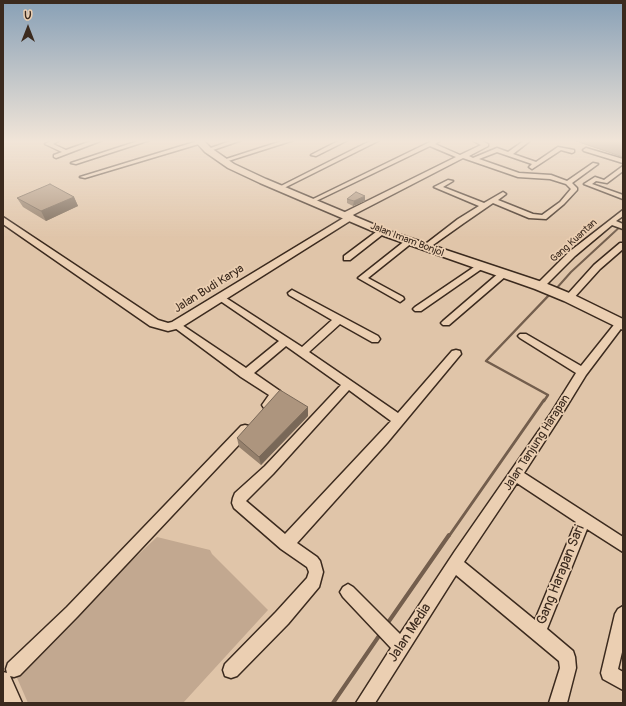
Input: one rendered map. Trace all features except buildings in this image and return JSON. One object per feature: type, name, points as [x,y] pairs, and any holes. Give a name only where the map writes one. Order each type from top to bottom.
[{"type":"main road","name":"Jalan Imam Bonjol","points":[[245,173],[410,242],[541,286],[622,324]]},
{"type":"street","points":[[83,178],[99,173]]},
{"type":"street","points":[[280,188],[310,173]]},
{"type":"street","points":[[312,201],[370,173]]},
{"type":"street","points":[[348,216],[428,183],[441,173]]},
{"type":"street","points":[[494,201],[532,216],[543,217],[574,192],[574,188],[568,183],[544,176],[518,175],[512,173]]},
{"type":"street","points":[[518,175],[522,173]]},
{"type":"street","points":[[539,173],[544,176]]},
{"type":"street","points":[[568,183],[582,173]]},
{"type":"street","points":[[617,173],[605,182],[595,179],[587,184],[623,197]]},
{"type":"street","points":[[428,183],[450,181]]},
{"type":"street","points":[[428,183],[485,206]]},
{"type":"street","points":[[426,248],[461,221],[503,194]]},
{"type":"street","name":"Gang Kuantan","points":[[541,286],[572,254],[617,224],[623,212]]},
{"type":"street","name":"Jalan Budi Karya","points":[[3,220],[154,324],[165,327],[176,325],[348,216]]},
{"type":"street","points":[[347,258],[384,231]]},
{"type":"street","points":[[400,299],[362,278],[410,242]]},
{"type":"street","points":[[567,297],[597,267],[623,245]]},
{"type":"street","points":[[418,309],[480,266]]},
{"type":"street","points":[[446,323],[503,274]]},
{"type":"street","points":[[292,293],[375,339]]},
{"type":"street","points":[[220,298],[302,352],[399,420]]},
{"type":"street","points":[[302,352],[340,320]]},
{"type":"street","name":"Jalan Tanjung Harapan","points":[[455,564],[559,411],[582,372],[622,324]]},
{"type":"street","points":[[14,703],[9,674],[72,612],[259,415],[276,395],[176,325]]},
{"type":"street","points":[[524,336],[582,372]]},
{"type":"street","points":[[245,374],[286,342]]},
{"type":"street","points":[[286,544],[399,420],[456,354]]},
{"type":"street","points":[[231,670],[282,618],[315,579],[316,569],[312,562],[286,544],[240,503],[240,498],[274,464],[347,385]]},
{"type":"street","points":[[516,475],[623,545]]},
{"type":"street","name":"Gang Harapan Sari","points":[[538,632],[584,519]]},
{"type":"street","name":"Gang Harapan Sari","points":[[455,564],[538,632],[568,660],[568,668],[558,703]]},
{"type":"street","name":"Jalan Media","points":[[365,703],[400,644],[455,564]]},
{"type":"street","points":[[348,592],[400,644]]},
{"type":"street","points":[[623,614],[609,673],[623,682]]},
{"type":"shaded area","points":[[157,537],[210,550],[212,554],[268,610],[183,703],[28,703],[14,671]]},
{"type":"waterway","points":[[555,290],[571,272],[623,224]]},
{"type":"waterway","points":[[544,401],[548,395],[486,361],[551,293]]},
{"type":"waterway","points":[[449,536],[544,400]]},
{"type":"waterway","points":[[387,624],[449,535]]},
{"type":"waterway","points":[[333,703],[381,633]]}]
